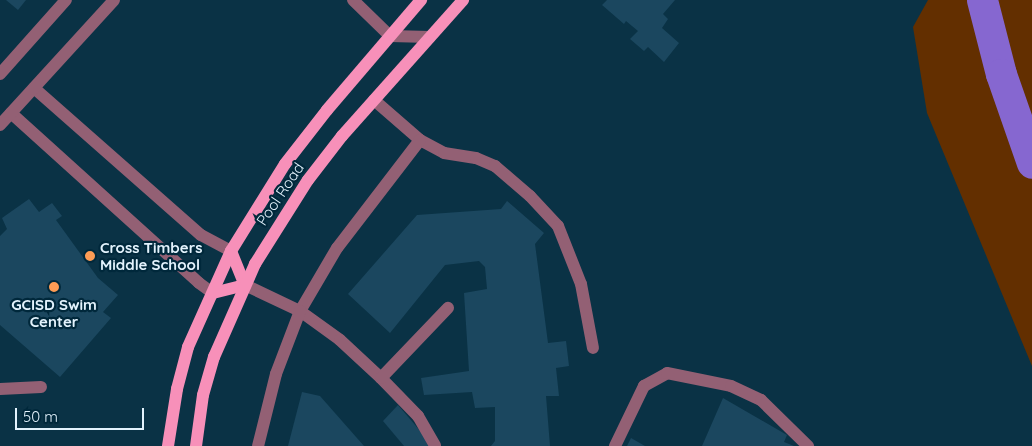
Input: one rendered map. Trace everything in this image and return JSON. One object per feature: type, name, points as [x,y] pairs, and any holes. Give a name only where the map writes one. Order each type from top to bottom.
[{"type":"main road","name":"Pool Road","points":[[168,446],[177,389],[188,347],[231,251],[285,164],[327,110],[422,0]]},
{"type":"main road","name":"Pool Road","points":[[196,446],[203,395],[214,357],[255,264],[308,180],[374,100],[463,0]]},
{"type":"main road","points":[[213,292],[245,285],[231,251]]},
{"type":"lane","points":[[0,74],[66,0]]},
{"type":"lane","points":[[0,125],[114,0]]},
{"type":"lane","points":[[353,0],[390,36],[402,38],[430,37]]},
{"type":"lane","points":[[34,88],[201,235],[231,251]]},
{"type":"lane","points":[[374,100],[420,140],[444,153],[476,158],[495,166],[530,196],[558,226],[580,284],[593,348]]},
{"type":"lane","points":[[11,113],[199,283],[213,292]]},
{"type":"lane","points":[[258,446],[276,374],[300,311],[337,248],[420,140]]},
{"type":"lane","points":[[245,285],[300,311],[340,340],[418,416],[435,446]]},
{"type":"lane","points":[[381,378],[448,308]]},
{"type":"lane","points":[[615,446],[644,386],[667,373],[731,386],[761,400],[808,446]]},
{"type":"lane","points":[[0,389],[41,387]]},
{"type":"shaded area","points":[[928,0],[1032,0],[1032,366],[927,113],[913,27]]},
{"type":"building","points":[[6,0],[26,0],[18,10]]},
{"type":"building","points":[[607,0],[675,0],[663,14],[668,19],[662,28],[679,43],[664,62],[648,47],[644,51],[630,39],[638,31],[626,21],[624,24],[602,5]]},
{"type":"building","name":"GCISD Swim Center","points":[[29,199],[39,212],[52,203],[62,216],[56,220],[98,278],[118,295],[103,312],[111,318],[60,377],[0,325],[0,236],[7,229],[2,218]]},
{"type":"building","points":[[507,201],[544,233],[535,244],[548,343],[566,341],[569,366],[556,368],[559,396],[546,396],[550,446],[491,446],[495,441],[495,407],[475,408],[472,392],[424,395],[421,378],[469,371],[464,293],[487,289],[485,267],[479,261],[445,265],[390,333],[348,294],[417,215],[501,209]]},
{"type":"building","points":[[302,392],[320,396],[364,446],[288,446]]},
{"type":"building","points":[[723,398],[787,435],[784,442],[794,446],[702,446]]},
{"type":"building","points":[[398,405],[433,446],[404,446],[383,421]]},
{"type":"building","points":[[631,438],[645,446],[627,446]]},
{"type":"waterway","points":[[982,0],[1001,74],[1032,163]]},
{"type":"place","name":"Cross Timbers Middle School","points":[[90,256]]},
{"type":"place","name":"GCISD Swim Center","points":[[54,287]]}]
